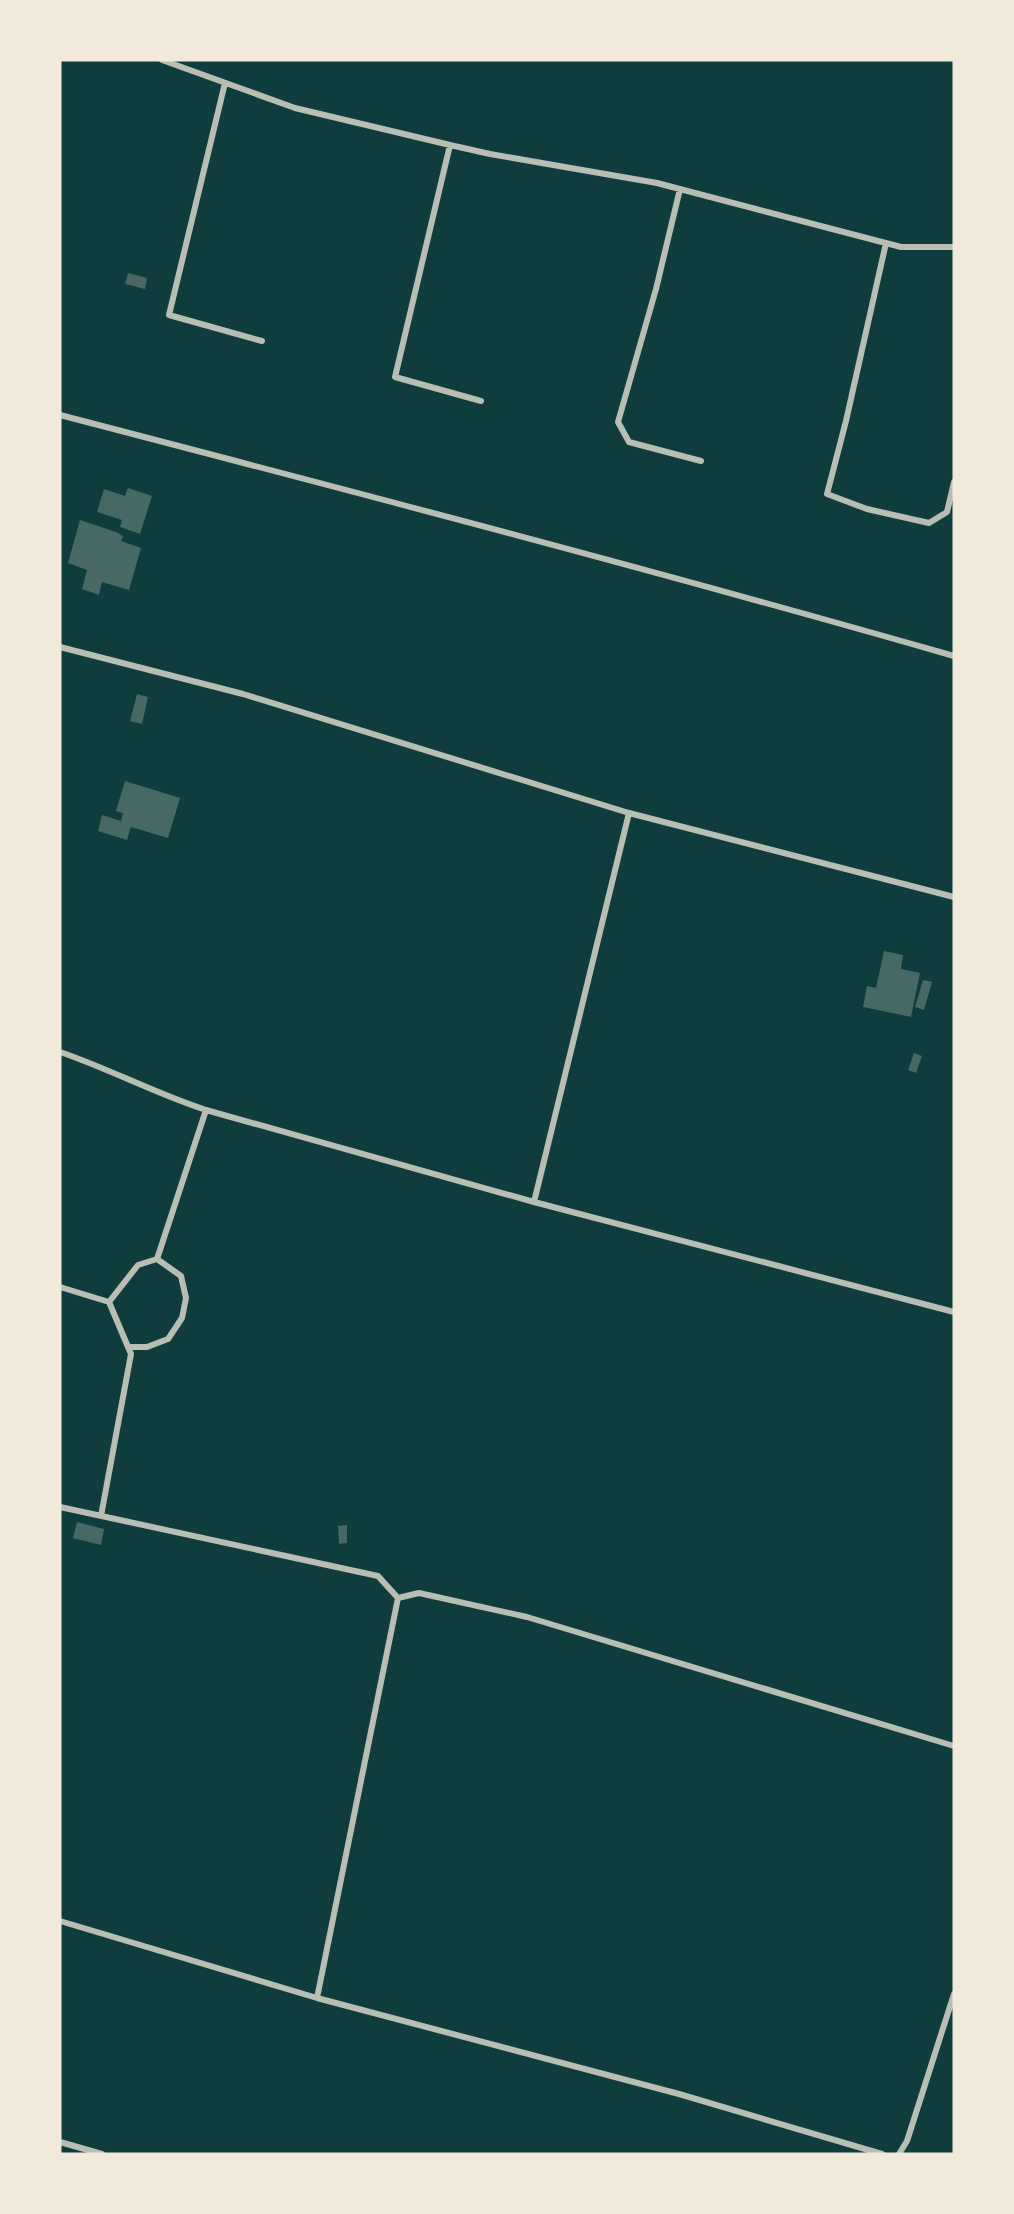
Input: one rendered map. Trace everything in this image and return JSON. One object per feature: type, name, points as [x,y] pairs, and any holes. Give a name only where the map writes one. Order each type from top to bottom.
[{"type":"street","points":[[162,60],[295,108],[450,145],[657,183],[901,247],[954,247]]},
{"type":"street","points":[[225,83],[169,315],[262,341]]},
{"type":"street","points":[[450,145],[395,378],[481,401]]},
{"type":"street","points":[[681,189],[657,289],[618,422],[629,442],[701,461]]},
{"type":"street","points":[[886,243],[827,494],[867,509],[929,523],[947,512],[954,482]]},
{"type":"street","points":[[60,415],[464,520],[954,656]]},
{"type":"street","points":[[60,647],[243,694],[629,813],[954,897]]},
{"type":"street","points":[[534,1202],[629,813]]},
{"type":"street","points":[[60,1052],[90,1062],[170,1099],[206,1110],[534,1202],[954,1312]]},
{"type":"street","points":[[157,1259],[206,1110]]},
{"type":"street","points":[[109,1302],[138,1265],[157,1259]]},
{"type":"street","points":[[128,1347],[147,1347],[168,1339],[182,1318],[186,1298],[181,1276],[157,1259]]},
{"type":"street","points":[[60,1287],[109,1302]]},
{"type":"street","points":[[101,1516],[131,1354],[109,1302]]},
{"type":"street","points":[[60,1508],[378,1576],[398,1598]]},
{"type":"street","points":[[398,1598],[419,1593],[527,1617],[954,1746]]},
{"type":"street","points":[[317,1998],[398,1598]]},
{"type":"street","points":[[60,1921],[317,1998],[679,2094],[882,2154]]},
{"type":"street","points":[[899,2154],[907,2141],[954,1994]]},
{"type":"street","points":[[60,2142],[102,2154]]},
{"type":"building","points":[[128,273],[147,278],[145,289],[125,284]]},
{"type":"building","points":[[128,488],[152,496],[140,534],[120,527],[122,520],[97,512],[104,489],[125,496]]},
{"type":"building","points":[[80,520],[116,532],[123,536],[121,541],[141,548],[129,590],[102,582],[99,595],[82,589],[87,570],[68,563]]},
{"type":"building","points":[[137,694],[148,697],[142,724],[130,721]]},
{"type":"building","points":[[125,781],[180,798],[168,838],[131,827],[127,840],[98,831],[102,815],[121,821],[123,813],[116,811]]},
{"type":"building","points":[[884,951],[903,955],[901,969],[920,973],[911,1017],[863,1007],[867,986],[876,988]]},
{"type":"building","points":[[923,980],[932,982],[924,1010],[915,1007]]},
{"type":"building","points":[[914,1053],[922,1056],[916,1073],[908,1070]]},
{"type":"building","points":[[77,1522],[104,1529],[101,1545],[73,1538]]},
{"type":"building","points":[[347,1525],[347,1543],[339,1544],[338,1526]]}]
